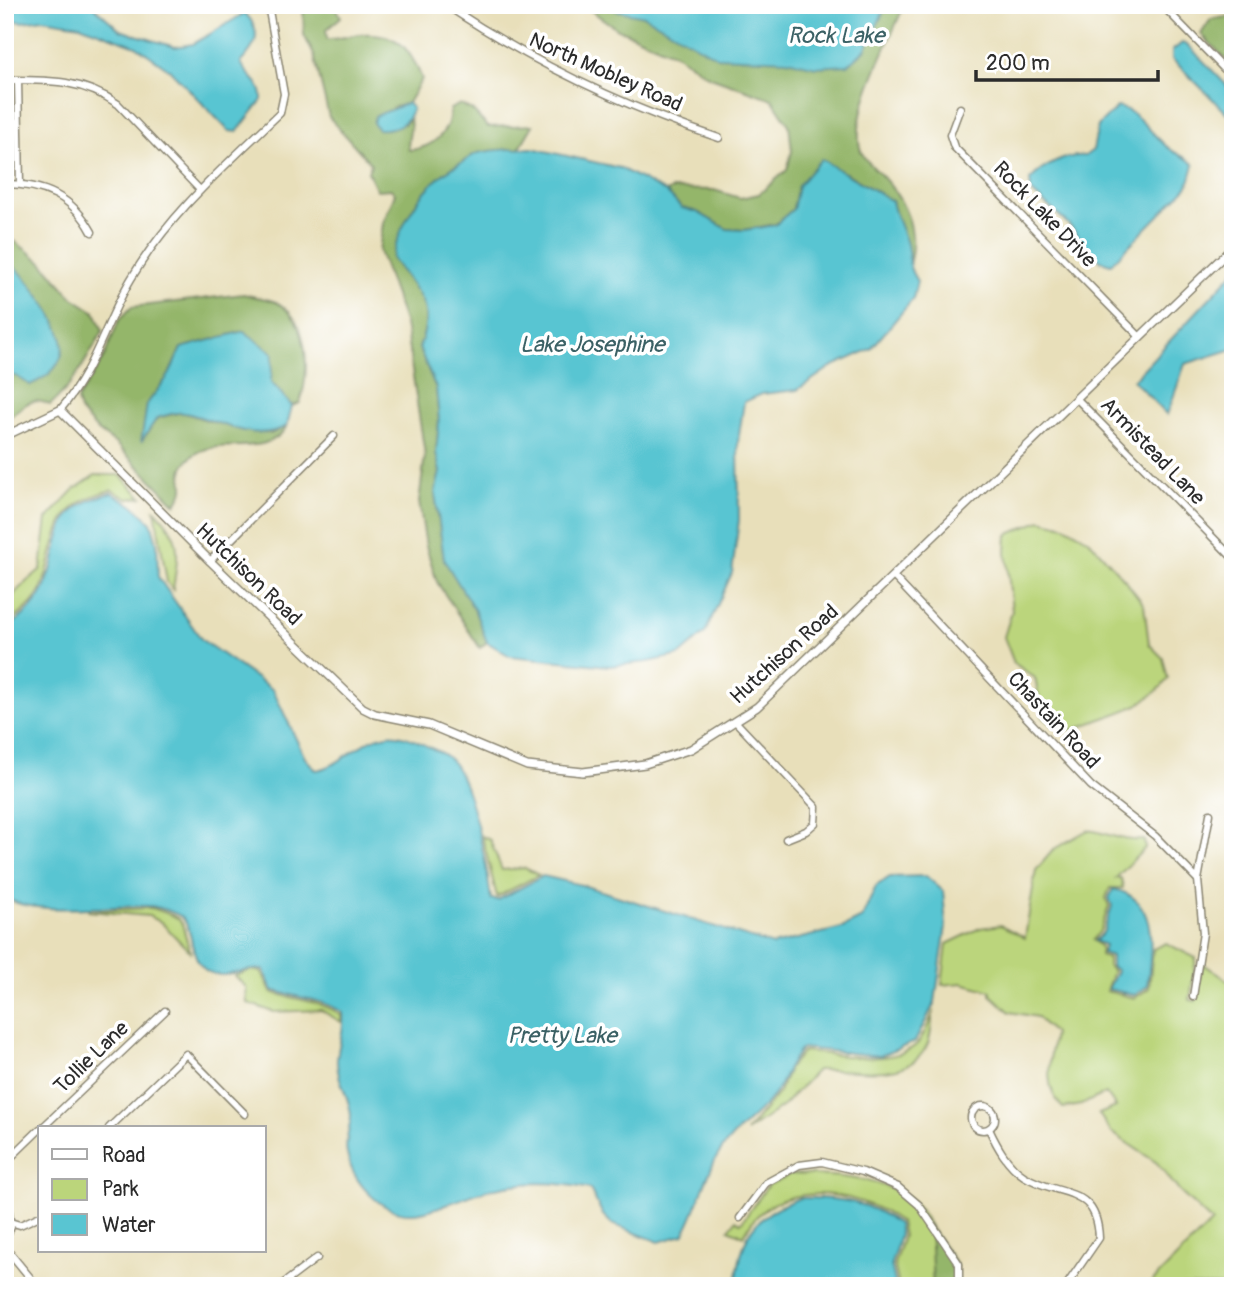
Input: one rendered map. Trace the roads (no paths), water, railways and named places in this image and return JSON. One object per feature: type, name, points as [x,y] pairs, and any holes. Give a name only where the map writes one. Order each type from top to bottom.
[{"type":"street","points":[[5,436],[60,410],[81,386],[130,280],[174,218],[280,113],[284,94],[268,5]]},
{"type":"street","name":"North Mobley Road","points":[[446,5],[529,59],[650,115],[719,138]]},
{"type":"street","points":[[1162,5],[1233,78]]},
{"type":"street","points":[[5,80],[68,81],[105,95],[118,104],[200,190]]},
{"type":"street","points":[[18,80],[20,184]]},
{"type":"street","name":"Rock Lake Drive","points":[[960,108],[950,135],[954,147],[1140,337]]},
{"type":"street","points":[[5,184],[20,184],[62,198],[81,211],[92,232]]},
{"type":"street","name":"Hutchison Road","points":[[60,410],[210,561],[363,708],[375,714],[429,725],[527,766],[583,772],[645,764],[691,749],[757,706],[1233,247]]},
{"type":"street","name":"Armistead Lane","points":[[1077,399],[1233,558]]},
{"type":"street","points":[[210,561],[334,436]]},
{"type":"street","name":"Chastain Road","points":[[893,576],[1091,786],[1155,836],[1198,880]]},
{"type":"street","points":[[735,722],[816,807],[815,823],[806,831],[786,839]]},
{"type":"street","points":[[1193,998],[1203,933],[1198,880],[1210,814]]},
{"type":"street","name":"Tollie Lane","points":[[44,1126],[164,1011]]},
{"type":"street","points":[[110,1126],[186,1054],[245,1114]]},
{"type":"street","points":[[989,1129],[1007,1160],[1022,1175],[1079,1196],[1095,1212],[1099,1238],[1066,1286]]},
{"type":"street","name":"Tollie Lane","points":[[5,1163],[38,1132]]},
{"type":"street","points":[[740,1218],[766,1182],[799,1165],[822,1161],[863,1172],[898,1187],[919,1205],[959,1264],[958,1286]]},
{"type":"street","points":[[5,1185],[11,1227],[5,1238]]},
{"type":"street","points":[[10,1222],[20,1225],[38,1217]]},
{"type":"street","points":[[5,1247],[37,1286]]},
{"type":"street","points":[[281,1286],[317,1258]]},
{"type":"water","points":[[5,5],[92,5],[120,30],[175,47],[193,44],[245,13],[254,26],[256,38],[251,50],[241,62],[260,88],[262,100],[237,132],[229,131],[170,70],[136,46],[80,25],[43,19],[22,22],[5,19]]},
{"type":"water","name":"Rock Lake","points":[[609,5],[887,5],[865,50],[848,65],[816,67],[787,60],[717,57],[644,16],[615,10]]},
{"type":"water","points":[[1182,43],[1189,46],[1233,92],[1233,119],[1172,59],[1172,51]]},
{"type":"water","points":[[408,103],[412,108],[410,114],[400,125],[390,129],[378,129],[373,123],[375,116]]},
{"type":"water","points":[[1117,107],[1131,113],[1164,144],[1194,165],[1188,186],[1111,264],[1097,258],[1064,220],[1031,191],[1030,180],[1056,162],[1085,156],[1093,150],[1098,126]]},
{"type":"water","name":"Lake Josephine","points":[[532,148],[620,168],[666,192],[682,208],[697,212],[727,229],[744,230],[775,225],[793,209],[798,186],[821,159],[892,201],[907,244],[909,264],[917,281],[913,299],[871,349],[831,367],[797,390],[762,394],[744,402],[738,442],[739,520],[732,573],[705,633],[680,655],[609,666],[510,656],[487,642],[474,609],[444,560],[435,493],[440,472],[436,453],[439,421],[436,388],[419,348],[426,320],[425,309],[416,290],[392,258],[408,216],[425,191],[447,171],[478,153]]},
{"type":"water","points":[[5,260],[21,274],[43,301],[62,337],[61,358],[55,368],[30,385],[16,376],[5,375]]},
{"type":"water","points":[[1233,273],[1233,349],[1185,364],[1167,415],[1133,380]]},
{"type":"water","points":[[244,331],[273,353],[271,382],[292,406],[287,426],[261,433],[248,432],[178,413],[157,418],[141,442],[147,404],[169,375],[181,348]]},
{"type":"water","name":"Pretty Lake","points":[[112,493],[134,506],[151,522],[157,543],[158,577],[202,640],[273,690],[305,758],[316,770],[334,764],[367,742],[387,735],[410,738],[447,757],[456,767],[470,801],[482,845],[491,899],[498,900],[543,876],[582,885],[773,945],[842,928],[862,918],[876,886],[890,877],[926,876],[943,891],[946,926],[935,1002],[915,1042],[880,1056],[802,1048],[770,1099],[718,1155],[683,1235],[659,1242],[612,1224],[603,1215],[590,1189],[566,1185],[531,1183],[485,1190],[413,1213],[390,1209],[380,1203],[355,1176],[347,1154],[351,1117],[337,1067],[343,1013],[318,1001],[272,990],[264,970],[221,975],[207,971],[196,957],[186,923],[181,917],[165,909],[148,906],[51,908],[15,902],[5,896],[5,629],[27,613],[43,591],[61,530],[67,519],[76,508]]},
{"type":"water","points":[[1113,889],[1128,894],[1138,903],[1149,927],[1151,941],[1147,986],[1135,995],[1108,989],[1117,971],[1111,966],[1111,956],[1102,953],[1105,945],[1095,941],[1103,933],[1112,906],[1109,898]]},
{"type":"water","points":[[800,1198],[827,1198],[864,1205],[898,1224],[900,1235],[891,1264],[896,1286],[736,1286],[741,1254],[752,1230],[770,1212]]}]
